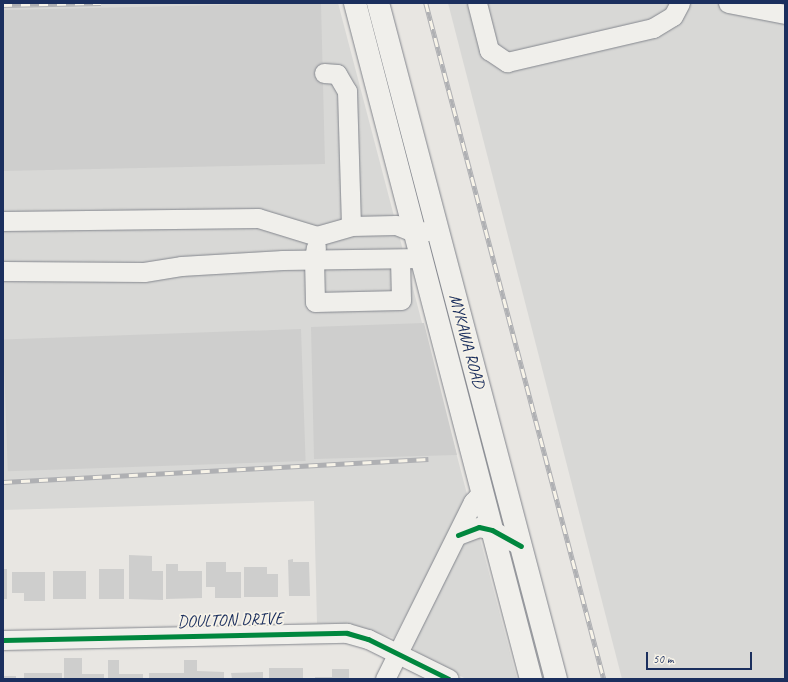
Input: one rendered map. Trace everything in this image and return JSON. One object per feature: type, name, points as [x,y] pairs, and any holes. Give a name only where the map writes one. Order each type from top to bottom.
[{"type":"main road","name":"MYKAWA ROAD","points":[[355,3],[413,232],[411,259],[482,492],[531,679]]},
{"type":"main road","name":"MYKAWA ROAD","points":[[378,3],[556,679]]},
{"type":"street","points":[[477,3],[489,50],[507,62],[653,28],[673,16],[680,3]]},
{"type":"street","points":[[728,3],[784,11]]},
{"type":"street","points":[[324,73],[337,74],[347,91],[351,226]]},
{"type":"street","points":[[3,221],[258,218],[317,236],[351,226],[396,225],[413,232],[437,231]]},
{"type":"street","points":[[3,271],[144,272],[181,266],[314,258],[411,259],[401,300],[315,302],[314,258],[317,236]]},
{"type":"street","points":[[385,679],[473,502],[482,492]]},
{"type":"street","points":[[458,534],[479,527],[492,530],[520,546]]},
{"type":"street","name":"DOULTON DRIVE","points":[[3,640],[322,632],[354,635],[398,653],[449,679]]},
{"type":"street","points":[[536,679],[549,652]]},
{"type":"shaded area","points":[[3,3],[338,3],[468,498],[394,638],[347,624],[317,623],[314,501],[3,510]]},
{"type":"shaded area","points":[[448,3],[785,3],[785,679],[622,679]]},
{"type":"shaded area","points":[[479,535],[517,679],[466,679],[418,654],[412,647],[462,546]]},
{"type":"building","points":[[321,3],[325,164],[3,171],[3,10]]},
{"type":"building","points":[[424,323],[457,455],[314,459],[311,327]]},
{"type":"building","points":[[301,329],[306,461],[8,471],[3,339]]},
{"type":"building","points":[[129,555],[152,556],[152,571],[163,571],[163,600],[129,599]]},
{"type":"building","points":[[293,559],[293,562],[309,562],[310,596],[289,596],[288,560]]},
{"type":"building","points":[[206,562],[226,562],[226,572],[241,572],[241,598],[215,598],[215,587],[206,587]]},
{"type":"building","points":[[166,564],[178,564],[178,571],[202,571],[202,598],[166,599]]},
{"type":"building","points":[[244,567],[267,567],[267,574],[278,574],[278,597],[244,597]]},
{"type":"building","points":[[3,569],[7,569],[7,599],[3,599]]},
{"type":"building","points":[[99,569],[124,569],[124,599],[99,599]]},
{"type":"building","points":[[53,571],[86,571],[86,599],[53,599]]},
{"type":"building","points":[[12,572],[45,572],[45,601],[24,601],[24,593],[12,593]]},
{"type":"building","points":[[64,658],[82,658],[82,674],[104,674],[104,679],[64,679]]},
{"type":"building","points":[[108,660],[119,660],[119,674],[143,674],[143,679],[108,679]]},
{"type":"building","points":[[184,660],[197,660],[197,671],[224,672],[224,679],[149,679],[149,673],[184,673]]},
{"type":"building","points":[[269,668],[303,668],[303,679],[269,679]]},
{"type":"building","points":[[332,669],[349,669],[349,679],[315,679],[315,677],[332,677]]},
{"type":"building","points":[[263,672],[263,679],[232,679],[231,673]]},
{"type":"building","points":[[24,673],[62,673],[62,679],[24,679]]},
{"type":"building","points":[[3,676],[16,676],[16,679],[3,679]]},
{"type":"railway","points":[[3,5],[101,3]]},
{"type":"railway","points":[[426,3],[604,679]]},
{"type":"railway","points":[[3,482],[428,459]]},
{"type":"cycle path","points":[[458,535],[479,527],[492,530],[521,546]]},
{"type":"cycle path","points":[[3,640],[347,633],[368,639],[449,679]]}]
